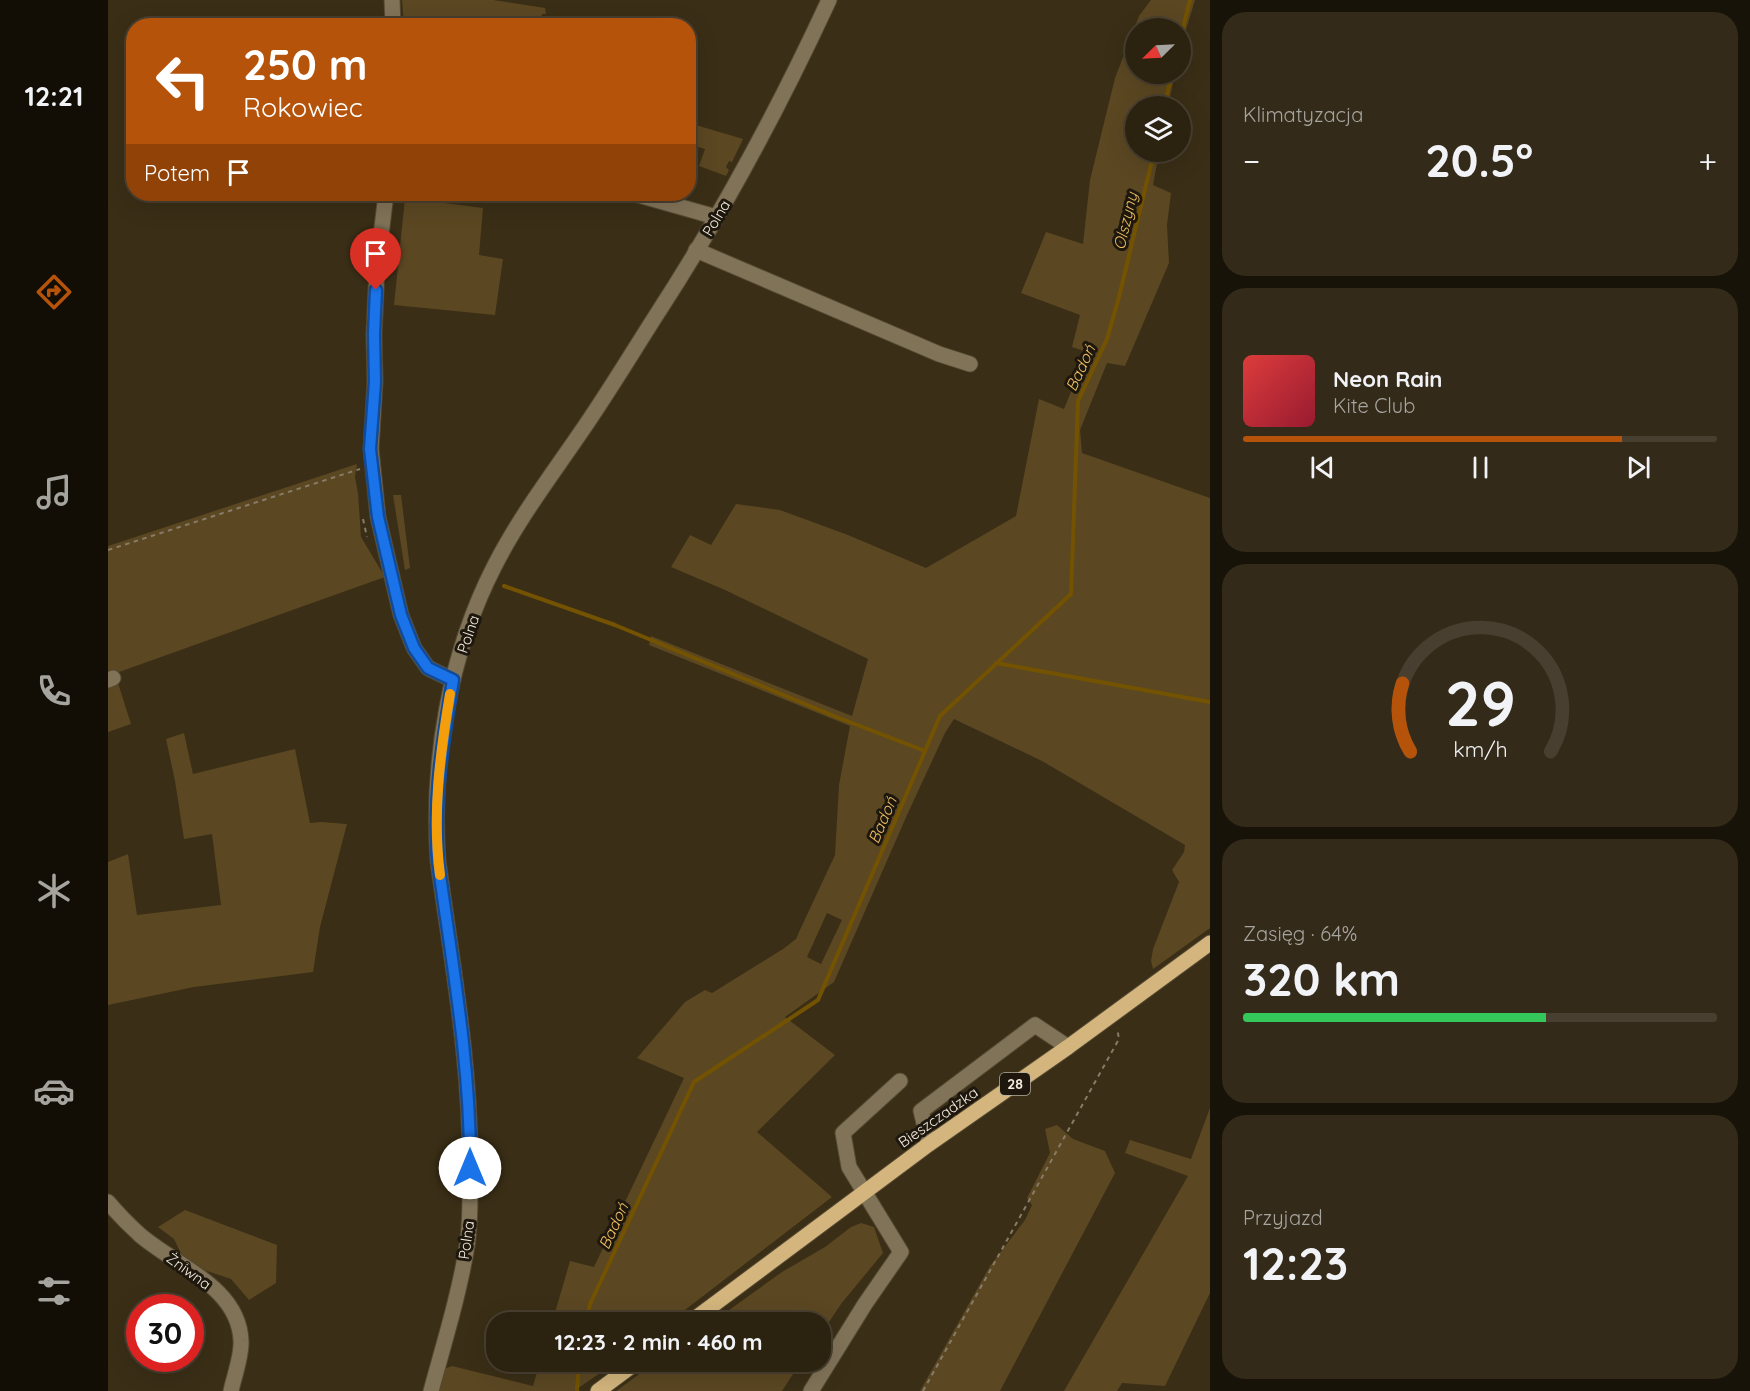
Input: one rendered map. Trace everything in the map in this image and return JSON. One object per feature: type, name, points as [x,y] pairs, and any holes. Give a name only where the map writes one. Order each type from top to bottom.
[{"type":"main road","name":"Bieszczadzka","points":[[704,1312],[929,1144],[1068,1047],[1210,943]]},
{"type":"main road","points":[[598,1391],[624,1372]]},
{"type":"street","points":[[392,0],[393,18]]},
{"type":"street","name":"Polna","points":[[431,1391],[449,1330],[467,1245],[470,1208],[470,1136],[465,1067],[436,832],[441,751],[453,680],[468,630],[493,568],[511,534],[584,429],[716,217],[773,115],[829,0]]},
{"type":"street","points":[[385,201],[377,279],[371,465],[378,517],[401,615],[414,648],[428,668],[453,680]]},
{"type":"street","points":[[660,201],[716,217]]},
{"type":"street","points":[[696,250],[939,354],[970,364]]},
{"type":"street","points":[[929,1144],[921,1111],[1035,1025],[1068,1047]]},
{"type":"street","points":[[811,1391],[865,1304],[901,1252],[849,1167],[843,1133],[900,1081]]},
{"type":"street","name":"Żniwna","points":[[108,1202],[141,1236],[213,1287],[228,1302],[237,1318],[242,1343],[231,1391]]},
{"type":"path","points":[[108,550],[371,465]]},
{"type":"path","points":[[923,1391],[1119,1039],[1113,1014]]},
{"type":"shaded area","points":[[402,0],[493,0],[545,8],[546,14],[542,14],[541,18],[403,18]]},
{"type":"shaded area","points":[[1151,0],[1195,0],[1190,18],[1138,18]]},
{"type":"shaded area","points":[[1125,52],[1125,84],[1173,84],[1170,96],[1125,96],[1125,162],[1157,162],[1153,185],[1171,193],[1167,225],[1169,263],[1125,366],[1107,363],[1080,430],[1082,453],[1210,498],[1210,928],[1153,969],[1151,961],[1153,949],[1179,882],[1172,870],[1184,852],[1185,845],[1042,761],[954,719],[945,733],[907,815],[834,982],[785,1017],[835,1055],[757,1132],[832,1197],[682,1312],[555,1312],[570,1261],[594,1267],[684,1078],[637,1058],[685,1002],[705,990],[712,993],[796,939],[835,855],[839,785],[850,726],[649,645],[651,636],[852,716],[868,659],[725,590],[671,567],[690,535],[711,545],[736,504],[780,510],[848,535],[926,568],[1016,516],[1039,399],[1064,409],[1087,352],[1072,347],[1080,315],[1021,293],[1046,232],[1083,244],[1090,180],[1115,78]],"holes":[[[827,913],[842,920],[821,964],[807,957]]]},
{"type":"shaded area","points":[[696,125],[743,139],[732,162],[729,161],[726,167],[729,170],[726,176],[699,166],[705,149],[696,146]]},
{"type":"shaded area","points":[[405,201],[428,201],[483,208],[479,255],[503,259],[495,315],[394,305]]},
{"type":"shaded area","points":[[357,464],[355,477],[361,537],[385,577],[108,676],[108,546]]},
{"type":"shaded area","points":[[393,495],[401,495],[410,568],[405,570]]},
{"type":"shaded area","points":[[117,680],[131,724],[108,732],[108,683]]},
{"type":"shaded area","points":[[184,733],[193,774],[295,749],[310,823],[347,824],[320,927],[313,972],[194,987],[108,1005],[108,862],[128,854],[137,915],[221,905],[212,834],[184,839],[166,739]]},
{"type":"shaded area","points":[[1210,1108],[1210,1293],[1165,1386],[1122,1383],[1117,1391],[1064,1391],[1188,1176],[1125,1153],[1130,1140],[1191,1159]]},
{"type":"shaded area","points":[[1057,1125],[1073,1139],[1105,1151],[1115,1173],[1000,1391],[920,1391],[990,1266],[1025,1220],[1032,1205],[1027,1198],[1050,1153],[1045,1129]]},
{"type":"shaded area","points":[[185,1210],[277,1245],[276,1283],[249,1300],[231,1279],[186,1264],[174,1239],[158,1227]]},
{"type":"shaded area","points":[[861,1223],[874,1227],[883,1253],[831,1319],[831,1312],[726,1312],[782,1272],[825,1247],[851,1227]]},
{"type":"shaded area","points":[[452,1366],[533,1386],[537,1372],[602,1372],[574,1391],[438,1391],[444,1369]]},
{"type":"shaded area","points":[[642,1372],[794,1372],[782,1391],[616,1391]]},
{"type":"waterway","name":"Olszyny","points":[[1185,18],[1190,0]]},
{"type":"waterway","name":"Olszyny","points":[[1166,96],[1170,84]]},
{"type":"waterway","name":"Badoń","points":[[588,1312],[590,1304],[694,1082],[818,1000],[940,716],[1071,594],[1078,401],[1107,339],[1152,162]]},
{"type":"waterway","points":[[504,586],[615,625],[834,716],[925,751]]},
{"type":"waterway","points":[[996,663],[1210,702]]},
{"type":"waterway","name":"Badoń","points":[[577,1391],[578,1372]]},
{"type":"slow traffic","points":[[440,875],[436,832],[437,812],[441,751],[450,694]]},
{"type":"route","points":[[376,290],[375,382],[370,449],[378,517],[401,615],[414,648],[428,668],[453,680],[441,751],[436,832],[465,1067],[470,1168]]}]
